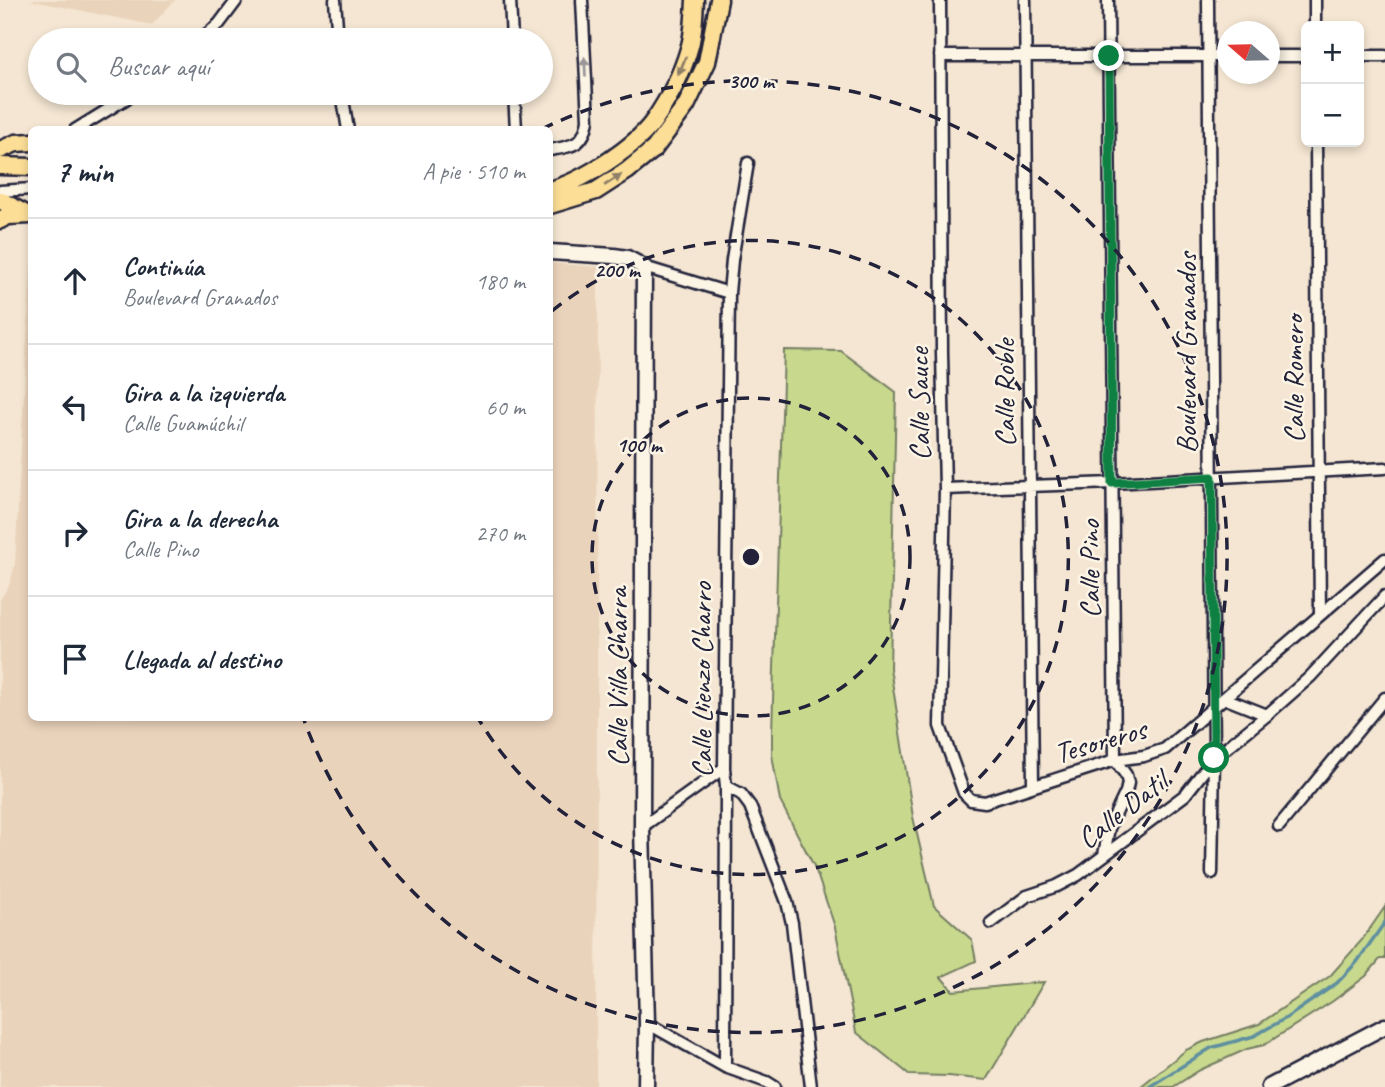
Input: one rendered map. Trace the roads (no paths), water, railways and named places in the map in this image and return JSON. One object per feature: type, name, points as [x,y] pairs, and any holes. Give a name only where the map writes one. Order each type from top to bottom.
[{"type":"main road","points":[[553,189],[594,171],[624,150],[652,124],[674,87],[690,47],[695,0]]},
{"type":"main road","points":[[553,204],[596,191],[654,149],[686,106],[707,62],[719,0]]},
{"type":"main road","points":[[0,143],[13,137],[28,136]]},
{"type":"main road","points":[[2,158],[16,143],[28,142]]},
{"type":"main road","points":[[2,158],[28,154]]},
{"type":"main road","points":[[2,158],[28,166]]},
{"type":"main road","points":[[0,200],[28,214]]},
{"type":"main road","points":[[0,220],[8,216],[28,214]]},
{"type":"street","points":[[214,28],[237,0]]},
{"type":"street","points":[[335,0],[337,28]]},
{"type":"street","points":[[510,0],[511,28]]},
{"type":"street","points":[[553,149],[575,145],[584,134],[588,120],[582,0]]},
{"type":"street","name":"Calle Sauce","points":[[940,0],[945,489],[940,726],[964,793],[971,800]]},
{"type":"street","name":"Calle Roble","points":[[1025,0],[1033,786]]},
{"type":"street","name":"Calle Pino","points":[[1104,855],[1109,828],[1128,783],[1126,775],[1115,760],[1108,0]]},
{"type":"street","name":"Boulevard Granados","points":[[1208,0],[1214,758],[1212,873]]},
{"type":"street","points":[[1314,0],[1315,21]]},
{"type":"street","points":[[940,56],[1217,56]]},
{"type":"street","points":[[1280,56],[1301,56]]},
{"type":"street","points":[[1364,56],[1385,56]]},
{"type":"street","points":[[81,126],[116,105]]},
{"type":"street","points":[[344,105],[347,126]]},
{"type":"street","points":[[515,105],[516,126]]},
{"type":"street","name":"Calle Romero","points":[[1316,147],[1320,615]]},
{"type":"street","name":"Calle Lienzo Charro","points":[[724,1067],[729,293],[748,163]]},
{"type":"street","points":[[0,191],[28,189]]},
{"type":"street","points":[[553,251],[628,258],[644,267],[729,293]]},
{"type":"street","name":"Calle Villa Charra","points":[[644,267],[642,827],[646,1087]]},
{"type":"street","points":[[945,489],[1385,468]]},
{"type":"street","name":"Tesoreros","points":[[971,800],[985,802],[1115,760],[1144,756],[1165,748],[1385,559]]},
{"type":"street","name":"Calle Datil","points":[[991,923],[1027,896],[1057,886],[1078,875],[1185,795],[1214,758],[1310,677],[1385,596]]},
{"type":"street","points":[[1224,698],[1267,715]]},
{"type":"street","points":[[1279,826],[1385,698]]},
{"type":"street","points":[[642,827],[724,768]]},
{"type":"street","points":[[726,786],[741,794],[750,806],[787,902],[792,923],[811,1087]]},
{"type":"street","points":[[647,1023],[724,1067],[770,1085]]},
{"type":"street","points":[[1269,1087],[1385,1026]]},
{"type":"waterway","points":[[1149,1087],[1211,1048],[1254,1036],[1288,1017],[1337,983],[1357,962],[1385,922]]}]
